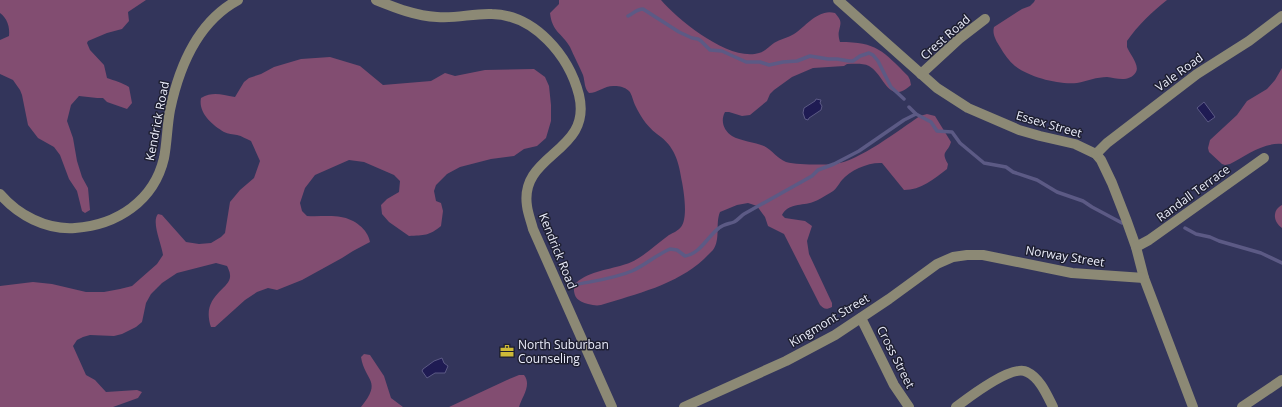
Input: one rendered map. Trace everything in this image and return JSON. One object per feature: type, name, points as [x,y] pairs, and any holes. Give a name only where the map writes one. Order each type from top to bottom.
[{"type":"street","name":"Kendrick Road","points":[[0,194],[11,205],[27,216],[52,226],[65,228],[86,227],[103,223],[127,212],[136,206],[150,190],[160,170],[165,149],[171,106],[180,72],[186,57],[202,31],[226,3],[238,0]]},
{"type":"street","name":"Kendrick Road","points":[[376,0],[412,13],[430,17],[490,14],[505,15],[520,20],[528,24],[546,39],[570,71],[579,96],[580,111],[578,125],[571,138],[545,160],[535,171],[528,188],[526,205],[540,243],[612,407]]},
{"type":"street","name":"Essex Street","points":[[838,0],[947,95],[968,108],[988,118],[1030,134],[1075,144],[1096,154]]},
{"type":"street","name":"Vale Road","points":[[1096,154],[1107,143],[1198,74],[1249,41],[1282,16]]},
{"type":"street","name":"Crest Road","points":[[922,74],[955,42],[985,19]]},
{"type":"street","points":[[1096,154],[1101,160],[1112,183],[1136,247],[1144,278],[1193,407]]},
{"type":"street","name":"Randall Terrace","points":[[1136,247],[1149,240],[1264,158]]},
{"type":"street","name":"Norway Street","points":[[983,255],[1072,273],[1144,278]]},
{"type":"street","name":"Kingmont Street","points":[[684,407],[786,361],[834,335],[889,299],[942,261],[958,256],[983,255]]},
{"type":"street","name":"Cross Street","points":[[861,318],[894,385],[910,407]]},
{"type":"street","points":[[956,407],[998,379],[1011,373],[1021,371],[1028,372],[1038,382],[1053,407]]},
{"type":"street","points":[[1242,407],[1282,380]]},
{"type":"shaded area","points":[[0,0],[146,0],[128,12],[129,21],[122,29],[107,33],[88,41],[87,43],[90,50],[104,65],[107,78],[129,87],[132,103],[127,109],[107,102],[103,98],[79,96],[71,105],[67,121],[73,138],[77,161],[82,177],[88,188],[90,210],[85,213],[82,211],[77,191],[69,179],[60,155],[54,147],[38,138],[28,125],[20,90],[13,80],[0,74],[0,40],[9,36],[9,33],[6,20],[0,13]]},
{"type":"shaded area","points":[[559,0],[661,0],[669,9],[706,38],[720,46],[747,54],[759,53],[776,42],[789,37],[818,15],[829,12],[835,13],[840,22],[840,42],[853,42],[871,46],[885,54],[908,76],[911,85],[903,91],[892,91],[874,70],[864,64],[847,64],[844,66],[813,68],[792,77],[774,90],[770,94],[767,101],[750,115],[742,116],[725,112],[723,122],[725,129],[735,138],[764,146],[786,162],[824,165],[845,162],[890,137],[920,116],[927,114],[935,116],[951,142],[950,146],[945,152],[945,157],[948,164],[947,169],[922,186],[910,190],[904,190],[882,163],[871,164],[860,167],[845,176],[834,190],[819,199],[788,208],[785,211],[782,215],[785,218],[805,221],[812,226],[807,241],[809,254],[832,303],[832,307],[828,309],[825,309],[820,305],[784,234],[768,226],[765,217],[757,206],[748,203],[737,205],[720,212],[717,241],[713,250],[693,268],[681,276],[655,288],[601,305],[588,304],[578,300],[574,293],[574,285],[584,277],[591,274],[635,260],[680,228],[683,223],[685,212],[683,187],[676,157],[666,142],[649,127],[643,119],[637,110],[629,91],[624,88],[611,86],[592,93],[587,91],[583,75],[570,47],[555,28],[551,19],[550,13],[559,4]]},
{"type":"shaded area","points":[[1035,0],[1167,0],[1146,19],[1127,41],[1127,47],[1137,66],[1136,72],[1130,78],[1118,79],[1103,77],[1077,83],[1062,83],[1036,77],[1021,70],[1007,57],[995,37],[994,27],[1022,9],[1030,6]]},
{"type":"shaded area","points":[[330,57],[360,66],[383,85],[431,81],[445,73],[455,76],[485,70],[534,69],[545,77],[549,86],[551,121],[546,138],[537,146],[524,149],[514,156],[491,159],[460,167],[447,174],[436,185],[434,191],[436,201],[441,203],[443,211],[441,226],[433,232],[423,235],[409,236],[389,222],[382,214],[381,205],[387,199],[399,192],[400,181],[394,175],[364,162],[349,160],[315,175],[305,188],[300,203],[302,211],[307,216],[337,216],[351,220],[360,225],[369,237],[370,242],[302,280],[277,290],[268,288],[257,292],[245,300],[215,327],[211,327],[209,316],[210,307],[217,294],[229,280],[230,274],[227,266],[216,263],[177,273],[162,283],[151,294],[146,303],[142,322],[136,327],[114,336],[90,335],[83,337],[77,340],[73,346],[86,375],[95,380],[106,392],[137,390],[142,392],[138,398],[113,407],[0,407],[0,286],[33,282],[52,284],[86,292],[104,292],[132,286],[157,264],[163,255],[156,228],[156,218],[158,214],[162,215],[186,242],[199,244],[211,243],[221,237],[225,233],[230,202],[240,190],[254,178],[260,161],[251,141],[239,135],[224,132],[207,118],[202,109],[201,98],[214,94],[235,97],[244,82],[249,78],[274,67],[301,59]]},
{"type":"shaded area","points":[[1282,68],[1282,144],[1262,147],[1230,164],[1222,164],[1209,152],[1208,148],[1210,140],[1237,115],[1247,101],[1267,89],[1275,80]]},
{"type":"shaded area","points":[[816,99],[821,100],[821,110],[808,120],[805,119],[803,113],[804,108]]},
{"type":"shaded area","points":[[1204,102],[1215,117],[1208,122],[1197,108]]},
{"type":"shaded area","points":[[1282,205],[1282,228],[1275,219],[1275,213]]},
{"type":"shaded area","points":[[364,354],[370,355],[384,376],[391,398],[403,407],[361,407],[371,391],[372,386],[361,357]]},
{"type":"shaded area","points":[[442,358],[444,363],[448,366],[445,373],[435,373],[427,378],[422,371],[423,369],[434,361]]},
{"type":"shaded area","points":[[519,375],[524,375],[527,387],[519,407],[449,407],[507,380]]},
{"type":"waterway","points":[[628,16],[637,10],[643,9],[679,32],[698,39],[710,50],[722,51],[746,62],[760,62],[769,65],[797,61],[810,56],[853,61],[860,56],[869,53],[878,61],[891,87],[904,99]]},
{"type":"waterway","points":[[909,107],[916,114],[931,122],[937,131],[952,132],[960,143],[984,163],[1006,167],[1013,172],[1037,180],[1057,192],[1083,201],[1122,223]]},
{"type":"waterway","points":[[574,285],[625,274],[637,269],[670,249],[677,250],[685,256],[690,255],[721,227],[732,223],[744,214],[812,176],[818,170],[834,164],[859,151],[904,120],[916,114]]},
{"type":"waterway","points":[[1185,228],[1196,234],[1261,253],[1282,263]]},
{"type":"place","name":"North Suburban Counseling","points":[[507,351]]}]
